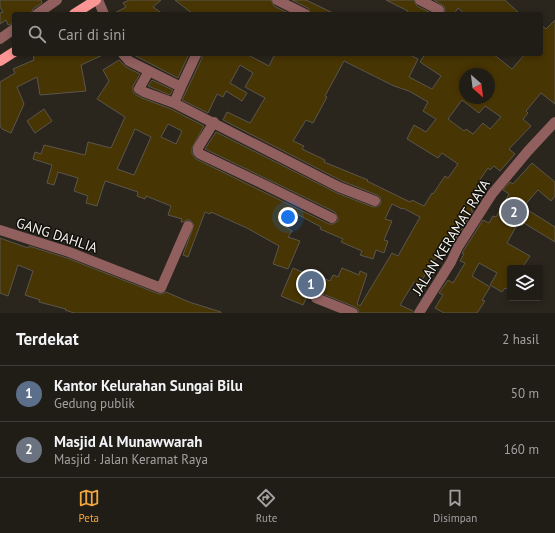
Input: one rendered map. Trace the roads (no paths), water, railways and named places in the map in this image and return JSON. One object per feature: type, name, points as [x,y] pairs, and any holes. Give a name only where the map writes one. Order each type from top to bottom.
[{"type":"main road","points":[[77,12],[97,0]]},
{"type":"main road","points":[[0,60],[12,53]]},
{"type":"street","points":[[40,12],[57,0]]},
{"type":"street","points":[[97,0],[103,12]]},
{"type":"street","points":[[277,0],[301,12]]},
{"type":"street","points":[[420,0],[439,10]]},
{"type":"street","points":[[0,39],[12,31]]},
{"type":"street","points":[[124,56],[129,62],[181,87]]},
{"type":"street","points":[[174,102],[196,56]]},
{"type":"street","points":[[149,71],[139,89],[144,92],[174,102],[339,187],[375,201]]},
{"type":"street","points":[[214,122],[197,150],[200,154],[332,218]]},
{"type":"street","name":"JALAN KERAMAT RAYA","points":[[420,313],[451,262],[458,247],[492,194],[528,151],[555,122]]},
{"type":"street","name":"GANG DAHLIA","points":[[0,230],[69,252],[161,288],[188,226]]},
{"type":"street","points":[[316,298],[353,313]]},
{"type":"place","name":"Masjid Al Munawwarah","points":[[514,212]]},
{"type":"place","name":"Kantor Kelurahan Sungai Bilu","points":[[311,284]]}]
